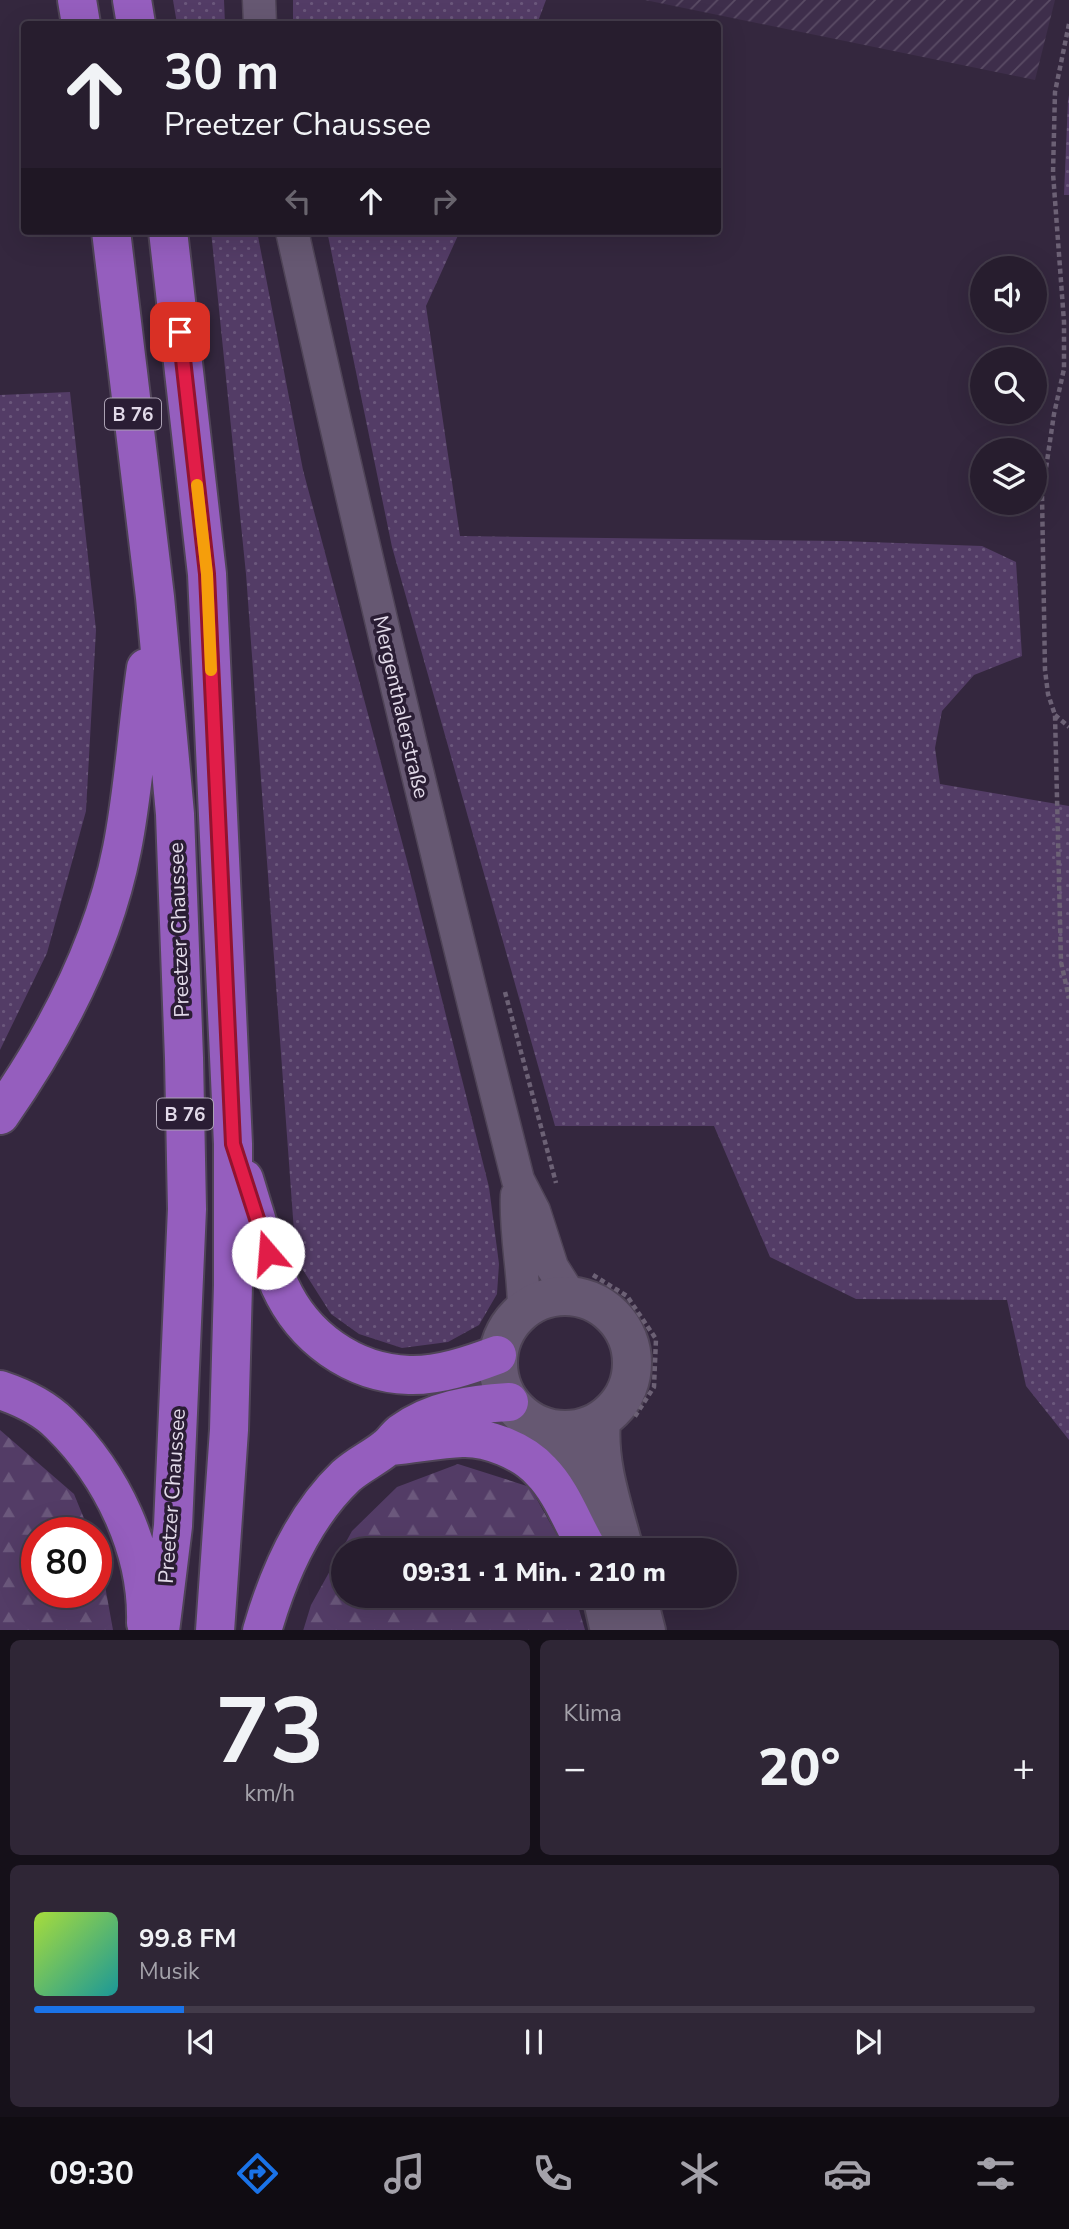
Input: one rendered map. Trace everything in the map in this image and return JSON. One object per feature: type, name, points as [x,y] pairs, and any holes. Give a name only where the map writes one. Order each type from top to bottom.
[{"type":"highway","points":[[78,0],[81,21]]},
{"type":"highway","points":[[132,0],[136,21]]},
{"type":"highway","name":"Preetzer Chaussee","points":[[111,235],[155,597],[174,814],[184,1058],[187,1209],[173,1526],[160,1630]]},
{"type":"highway","name":"Preetzer Chaussee","points":[[168,235],[207,574],[233,1144],[229,1430],[215,1630]]},
{"type":"highway","name":"B 76","points":[[0,1115],[66,1009],[106,910],[122,852],[131,799],[155,597]]},
{"type":"highway","name":"B 76","points":[[233,1144],[281,1288],[299,1317],[317,1338],[339,1355],[369,1367],[408,1375],[428,1374],[498,1355]]},
{"type":"highway","points":[[0,1390],[21,1398],[59,1423],[92,1460],[118,1505],[135,1547],[146,1602],[146,1630]]},
{"type":"highway","points":[[262,1630],[270,1603],[300,1536],[320,1505],[348,1475],[389,1446],[400,1433],[439,1414],[458,1408],[509,1402]]},
{"type":"highway","points":[[389,1446],[464,1438],[484,1440],[502,1446],[541,1470],[583,1538]]},
{"type":"main road","points":[[617,1420],[570,1430],[553,1430],[528,1420],[509,1402],[499,1379],[498,1355],[504,1333],[517,1315],[524,1309],[580,1284],[584,1298],[603,1308],[619,1323],[629,1343],[632,1365],[628,1387],[617,1406],[617,1420],[599,1444],[604,1475],[621,1538]]},
{"type":"main road","points":[[553,1430],[567,1451],[580,1483],[592,1525],[591,1538]]},
{"type":"main road","points":[[605,1608],[610,1630]]},
{"type":"main road","points":[[640,1608],[646,1630]]},
{"type":"street","points":[[259,0],[260,21]]},
{"type":"street","name":"Mergenthalerstraße","points":[[293,235],[436,859],[518,1180],[534,1211],[552,1267],[580,1284]]},
{"type":"street","name":"Mergenthalerstraße","points":[[518,1180],[516,1212],[523,1269],[524,1309]]},
{"type":"path","points":[[1069,24],[1055,92],[1054,160],[1064,322],[1064,369],[1054,414],[1042,495],[1045,670],[1048,694],[1055,715],[1061,962],[1069,998]]},
{"type":"path","points":[[1055,715],[1069,727]]},
{"type":"path","points":[[503,981],[559,1194]]},
{"type":"path","points":[[580,1284],[627,1296],[656,1339],[654,1387],[617,1420]]},
{"type":"shaded area","points":[[645,0],[1055,0],[1035,80]]},
{"type":"green space","points":[[173,0],[224,0],[225,21],[176,21]]},
{"type":"green space","points":[[293,0],[546,0],[538,21],[293,21]]},
{"type":"green space","points":[[1069,95],[1069,195],[1064,195],[1068,100]]},
{"type":"green space","points":[[211,235],[258,235],[303,470],[409,868],[489,1187],[499,1264],[497,1294],[479,1325],[448,1342],[402,1348],[359,1334],[331,1314],[296,1259],[246,574]]},
{"type":"green space","points":[[328,235],[458,235],[426,306],[460,536],[841,541],[982,546],[1016,562],[1022,656],[974,675],[942,711],[935,748],[940,784],[1069,806],[1069,1440],[1026,1386],[1007,1300],[856,1299],[770,1257],[714,1126],[555,1126],[392,547]]},
{"type":"green space","points":[[70,392],[96,630],[86,811],[47,953],[0,1050],[0,395]]},
{"type":"green space","points":[[0,1430],[74,1494],[83,1517],[21,1517],[21,1608],[109,1608],[113,1630],[0,1630]]},
{"type":"green space","points":[[458,1464],[530,1487],[558,1538],[348,1538],[397,1487]]},
{"type":"green space","points":[[331,1569],[331,1608],[579,1608],[585,1630],[303,1630],[311,1605]]},
{"type":"slow traffic","points":[[197,485],[207,574],[211,670]]},
{"type":"route","points":[[180,332],[207,574],[233,1144],[268,1253]]}]
